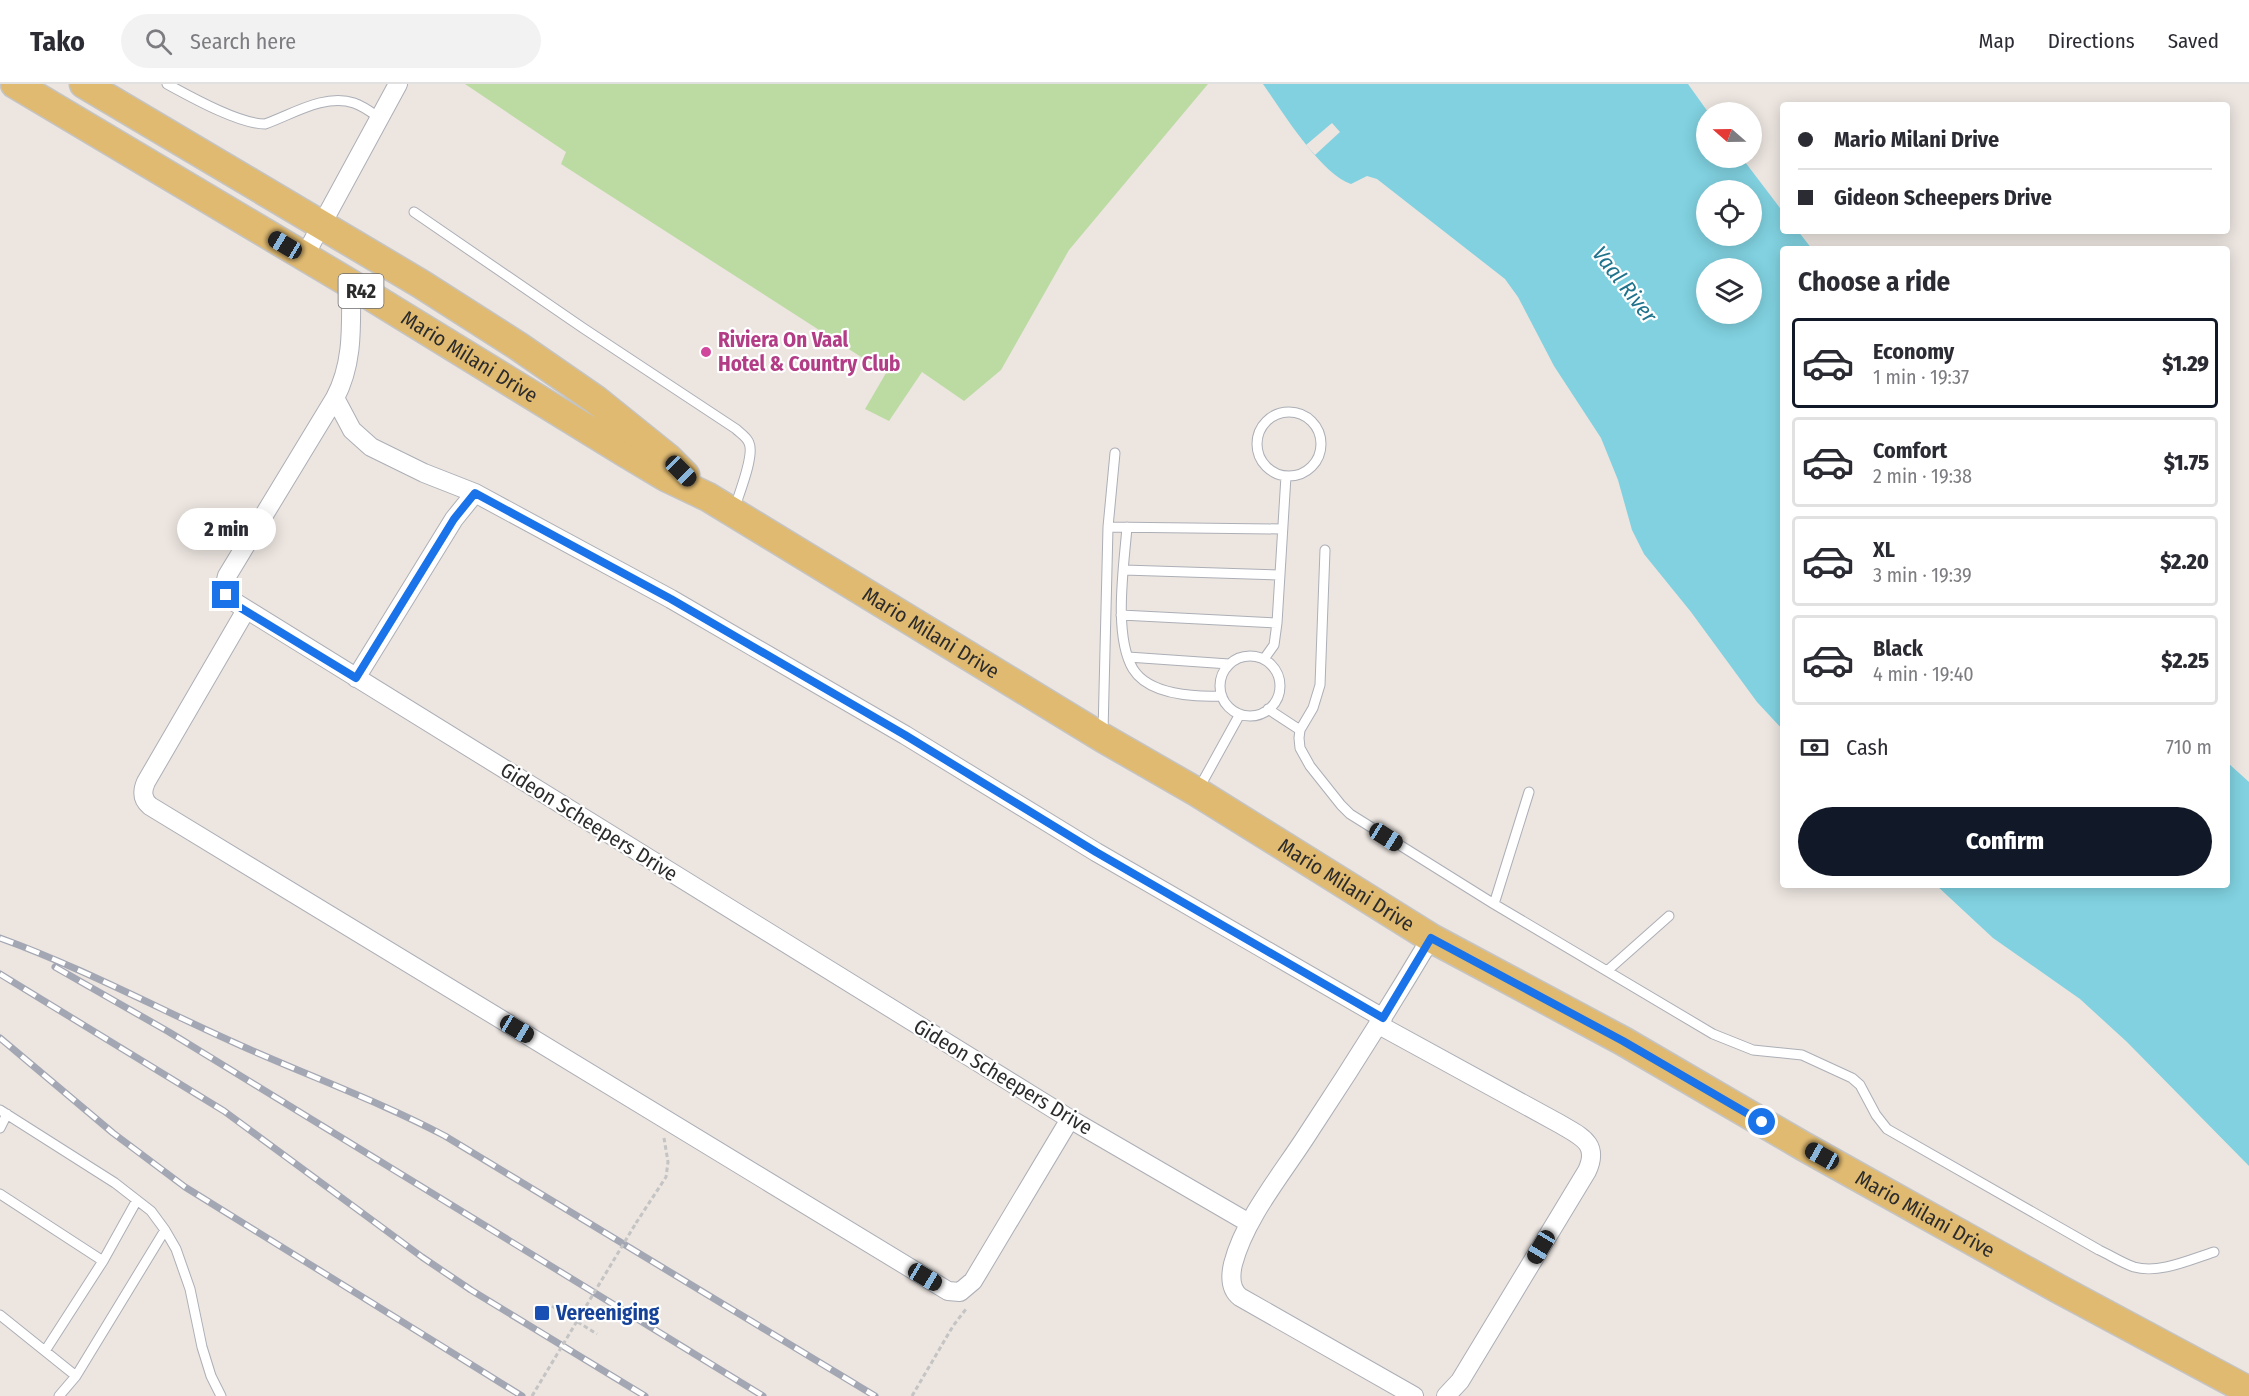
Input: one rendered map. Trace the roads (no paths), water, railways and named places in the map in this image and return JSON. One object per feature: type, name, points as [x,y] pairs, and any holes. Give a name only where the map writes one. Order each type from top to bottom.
[{"type":"main road","name":"Mario Milani Drive","points":[[15,84],[351,284],[666,477],[708,497],[1103,738],[1197,792],[1431,938],[1623,1041],[1935,1220],[2249,1391]]},
{"type":"main road","name":"Mario Milani Drive","points":[[85,84],[491,329],[596,400],[668,458],[708,497]]},
{"type":"main road","points":[[472,360],[491,329]]},
{"type":"street","points":[[304,256],[398,84]]},
{"type":"street","name":"Gideon Scheepers Drive","points":[[351,284],[351,347],[346,374],[335,398],[227,576],[224,588],[228,598],[1070,1119],[1249,1223]]},
{"type":"street","points":[[335,398],[352,430],[371,447],[424,474],[475,493],[671,599],[905,735],[1096,852],[1587,1141],[1591,1151],[1591,1163],[1587,1171],[1460,1381],[1446,1396]]},
{"type":"street","points":[[356,678],[454,519],[475,493]]},
{"type":"street","points":[[246,610],[146,782],[143,793],[146,803],[944,1289],[956,1293],[967,1288],[973,1281],[1070,1119]]},
{"type":"street","points":[[1414,1396],[1237,1294],[1231,1283],[1233,1264],[1249,1223],[1381,1021],[1431,938]]},
{"type":"lane","points":[[167,84],[221,111],[258,124],[265,124],[321,103],[336,100],[353,102],[378,117]]},
{"type":"lane","points":[[414,212],[736,429],[749,441],[750,458],[733,513]]},
{"type":"lane","points":[[1279,413],[1299,413],[1316,426],[1320,435],[1320,446],[1313,465],[1295,475],[1286,476],[1275,473],[1259,457],[1257,436],[1262,426],[1279,413]]},
{"type":"lane","points":[[1103,738],[1108,527],[1115,453]]},
{"type":"lane","points":[[1264,659],[1274,645],[1278,623],[1286,476]]},
{"type":"lane","points":[[1108,527],[1282,529]]},
{"type":"lane","points":[[1126,528],[1121,615],[1128,657],[1137,674],[1166,690],[1192,697],[1222,696]]},
{"type":"lane","points":[[1325,550],[1320,685],[1313,708],[1300,730],[1300,748],[1310,766],[1350,814],[1494,904],[1713,1034],[1753,1050],[1802,1055],[1852,1078],[1860,1085],[1876,1115],[1887,1129],[2098,1250],[2135,1267],[2167,1267],[2214,1252]]},
{"type":"lane","points":[[1124,570],[1280,575]]},
{"type":"lane","points":[[1121,615],[1278,623]]},
{"type":"lane","points":[[1128,657],[1229,664],[1246,656],[1264,659],[1278,673],[1280,683],[1275,702],[1260,714],[1250,716],[1232,710],[1222,696],[1220,685],[1222,674],[1229,664]]},
{"type":"lane","points":[[1268,709],[1300,730]]},
{"type":"lane","points":[[1197,792],[1240,714]]},
{"type":"lane","points":[[1494,904],[1529,792]]},
{"type":"lane","points":[[1607,971],[1669,916]]},
{"type":"lane","points":[[0,1128],[3,1112],[115,1183],[151,1211],[176,1249],[190,1288],[202,1347],[211,1376],[221,1396]]},
{"type":"lane","points":[[0,1194],[103,1261]]},
{"type":"lane","points":[[45,1351],[103,1261],[137,1200]]},
{"type":"lane","points":[[58,1396],[76,1376],[165,1230]]},
{"type":"lane","points":[[0,1315],[76,1376]]},
{"type":"water","name":"Vaal River","points":[[1263,84],[1688,84],[1701,102],[1696,102],[1696,168],[1750,168],[1759,180],[1696,180],[1696,246],[1762,246],[1762,184],[1780,208],[1780,234],[1800,234],[1810,246],[1780,246],[1780,727],[1757,702],[1691,612],[1644,554],[1632,530],[1618,480],[1601,438],[1554,366],[1518,297],[1505,279],[1377,179],[1367,176],[1351,184],[1339,178],[1302,140]]},
{"type":"water","points":[[2230,765],[2249,782],[2249,1166],[2127,1042],[2080,999],[1993,938],[1939,888],[2230,888]]},
{"type":"railway","points":[[0,938],[88,974],[233,1042],[445,1136],[875,1396]]},
{"type":"railway","points":[[55,967],[169,1032],[763,1396]]},
{"type":"railway","points":[[0,974],[224,1111],[422,1257],[471,1290],[645,1396]]},
{"type":"railway","points":[[0,1038],[113,1133],[185,1187],[522,1396]]},
{"type":"place","name":"Riviera On Vaal Hotel & Country Club","points":[[706,352]]},
{"type":"place","name":"Vereeniging","points":[[542,1313]]}]
